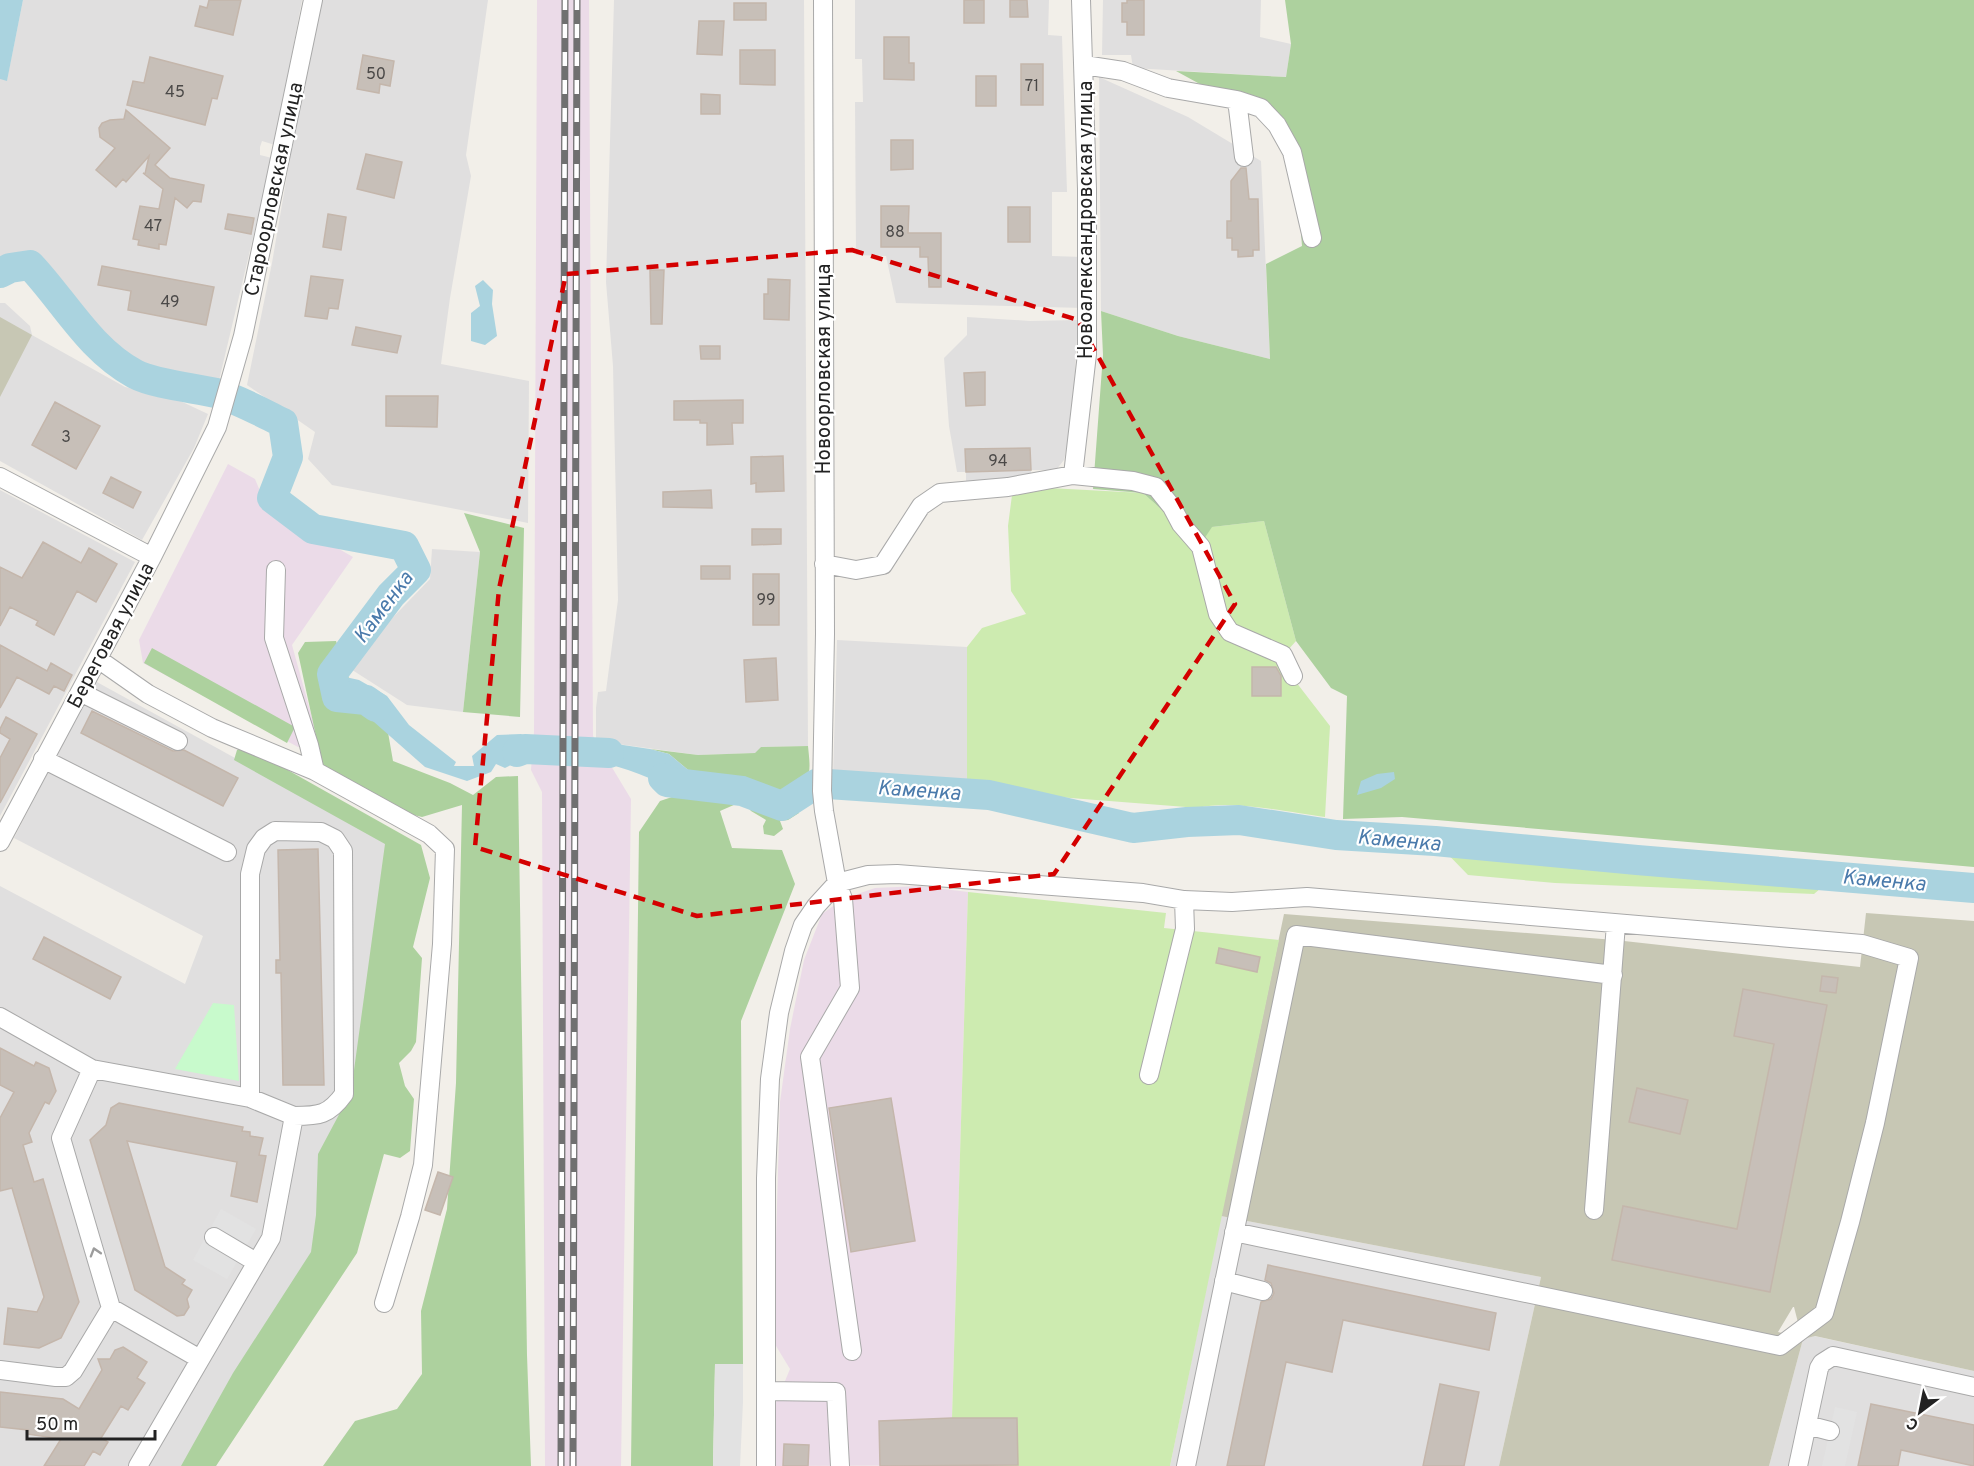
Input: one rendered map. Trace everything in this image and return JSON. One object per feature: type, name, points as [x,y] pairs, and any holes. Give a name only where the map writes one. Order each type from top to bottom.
[{"type":"street","name":"Староорловская улица","points":[[217,427],[243,336],[313,0]]},
{"type":"street","name":"Новоорловская улица","points":[[823,0],[824,811],[837,883],[843,899],[850,988],[810,1057],[852,1351]]},
{"type":"street","name":"Новоалександровская улица","points":[[1073,475],[1087,354],[1087,200],[1081,0]]},
{"type":"street","points":[[1084,65],[1123,71],[1168,88],[1237,100],[1262,108],[1277,125],[1292,152],[1312,238]]},
{"type":"street","points":[[1237,100],[1244,157]]},
{"type":"street","name":"Береговая улица","points":[[0,842],[152,557],[217,427]]},
{"type":"street","points":[[824,564],[856,570],[882,565],[921,506],[940,493],[1008,487],[1073,475],[1133,481],[1156,487],[1201,547],[1218,614],[1230,632],[1283,655],[1293,676]]},
{"type":"street","points":[[0,477],[152,557]]},
{"type":"street","points":[[276,570],[274,638],[309,745],[315,771]]},
{"type":"street","points":[[98,659],[148,693],[212,728],[315,771],[429,834],[445,849],[442,944],[423,1165],[384,1303]]},
{"type":"street","points":[[80,692],[178,741]]},
{"type":"street","points":[[44,759],[227,852]]},
{"type":"street","points":[[0,1017],[92,1069],[250,1098],[294,1116],[316,1116],[333,1108],[344,1094],[343,852],[335,839],[321,832],[275,831],[264,838],[256,849],[250,874],[250,1098]]},
{"type":"street","points":[[766,1466],[766,1178],[770,1079],[779,1013],[800,933],[816,906],[837,883],[868,875],[897,874],[1143,893],[1184,900],[1232,902],[1307,897],[1862,944],[1909,958],[1875,1123],[1824,1313],[1780,1346],[1234,1232]]},
{"type":"street","points":[[1149,1075],[1185,929],[1184,900]]},
{"type":"street","points":[[1594,1210],[1616,924]]},
{"type":"street","points":[[1186,1466],[1296,935],[1613,975]]},
{"type":"street","points":[[92,1069],[61,1138],[111,1308],[200,1359]]},
{"type":"street","points":[[138,1466],[271,1238],[294,1116]]},
{"type":"street","points":[[214,1237],[256,1262]]},
{"type":"street","points":[[1224,1281],[1263,1291]]},
{"type":"street","points":[[0,1371],[66,1377],[73,1371],[111,1308]]},
{"type":"street","points":[[1798,1466],[1820,1368],[1822,1363],[1833,1356],[1974,1388]]},
{"type":"street","points":[[766,1391],[836,1392],[840,1466]]},
{"type":"street","points":[[1807,1425],[1830,1431]]},
{"type":"highlighted area","points":[[852,250],[1078,320],[1235,604],[1054,874],[697,916],[475,847],[499,589],[566,274]]},
{"type":"shaded area","points":[[23,0],[302,0],[275,145],[262,141],[260,147],[260,155],[272,158],[216,393],[137,376],[110,358],[73,319],[50,286],[30,265],[10,268],[0,273],[0,79],[7,80]]},
{"type":"shaded area","points":[[322,0],[488,0],[466,155],[471,176],[441,364],[529,381],[528,523],[332,485],[308,459],[315,432],[247,385]]},
{"type":"shaded area","points":[[537,0],[589,0],[593,736],[631,799],[621,1466],[545,1466],[542,792],[531,770],[534,732]]},
{"type":"shaded area","points":[[614,0],[804,0],[808,746],[761,747],[758,753],[698,755],[596,741],[598,692],[606,691],[618,600],[613,366],[606,282]]},
{"type":"shaded area","points":[[855,0],[1049,0],[1048,35],[1062,36],[1067,192],[1052,192],[1052,256],[1083,257],[1084,308],[896,303],[886,256],[856,255],[855,102],[863,102],[862,59],[855,59]]},
{"type":"shaded area","points":[[1103,0],[1261,0],[1260,37],[1291,44],[1286,77],[1133,68],[1131,55],[1102,55]]},
{"type":"shaded area","points":[[1099,77],[1188,117],[1261,161],[1270,359],[1178,336],[1101,311]]},
{"type":"shaded area","points":[[0,303],[5,303],[30,326],[32,335],[125,387],[176,399],[208,414],[194,448],[142,540],[0,461]]},
{"type":"shaded area","points":[[0,317],[32,335],[0,397]]},
{"type":"shaded area","points":[[967,317],[1030,321],[1078,320],[1072,423],[1064,460],[1056,470],[1031,470],[1031,480],[966,482],[966,472],[957,472],[949,426],[944,358],[967,335]]},
{"type":"shaded area","points":[[228,464],[255,479],[267,508],[353,557],[292,645],[319,743],[298,747],[143,663],[139,640]]},
{"type":"shaded area","points":[[0,490],[135,562],[0,816]]},
{"type":"shaded area","points":[[432,549],[480,552],[463,712],[407,705],[346,666],[430,579]]},
{"type":"shaded area","points":[[837,640],[967,647],[967,790],[833,777]]},
{"type":"shaded area","points":[[95,681],[397,847],[341,1252],[216,1466],[0,1466],[0,886],[185,984],[203,936],[14,838]]},
{"type":"shaded area","points":[[919,886],[968,892],[952,1418],[1017,1418],[1018,1465],[773,1466],[775,1405],[790,1369],[773,1341],[780,1102],[790,1029],[804,960],[822,914],[843,899],[875,888]]},
{"type":"shaded area","points":[[1866,913],[1974,921],[1974,1371],[1815,1336],[1803,1339],[1769,1466],[1499,1466],[1541,1277],[1221,1216],[1284,914],[1615,940],[1860,967]],"holes":[[[1794,1307],[1802,1338],[1778,1332]]]},
{"type":"shaded area","points":[[221,1209],[256,1229],[227,1279],[193,1260]]},
{"type":"shaded area","points":[[1221,1216],[1541,1277],[1499,1466],[1170,1466]]},
{"type":"shaded area","points":[[1814,1336],[1974,1371],[1974,1466],[1769,1466],[1803,1339]]},
{"type":"shaded area","points":[[715,1364],[743,1364],[740,1466],[713,1466]]},
{"type":"shaded area","points":[[1835,1407],[1857,1412],[1845,1466],[1822,1466]]},
{"type":"green space","points":[[1285,0],[1974,0],[1974,867],[1402,817],[1343,819],[1347,696],[1331,688],[1296,641],[1264,521],[1212,527],[1194,554],[1171,518],[1143,493],[1093,489],[1103,355],[1101,311],[1178,336],[1270,359],[1266,264],[1302,246],[1293,135],[1176,71],[1286,77],[1291,44]]},
{"type":"green space","points":[[1049,488],[1143,493],[1171,518],[1212,527],[1264,521],[1296,641],[1279,660],[1330,726],[1325,817],[1243,806],[1199,808],[967,790],[967,647],[982,628],[1026,614],[1011,591],[1008,526],[1012,495],[1021,489]]},
{"type":"green space","points":[[464,513],[524,528],[520,717],[463,712],[480,552]]},
{"type":"green space","points":[[336,641],[353,690],[386,721],[393,761],[450,783],[473,795],[496,777],[518,776],[527,1355],[531,1466],[323,1466],[355,1421],[397,1409],[422,1374],[421,1311],[447,1209],[456,1083],[462,805],[422,817],[401,812],[322,764],[298,653],[305,642]]},
{"type":"green space","points":[[152,648],[295,727],[287,743],[144,663]]},
{"type":"green space","points":[[245,746],[421,845],[430,878],[413,947],[422,958],[416,1042],[399,1063],[405,1086],[414,1099],[410,1151],[400,1158],[384,1154],[357,1253],[216,1466],[181,1466],[233,1373],[311,1252],[316,1215],[318,1154],[351,1092],[385,844],[234,760],[237,750]]},
{"type":"green space","points":[[808,746],[810,766],[808,778],[795,794],[799,813],[788,820],[780,821],[783,829],[774,836],[764,834],[763,826],[766,820],[751,811],[743,801],[720,811],[732,848],[782,850],[795,884],[741,1021],[743,1364],[715,1364],[713,1466],[631,1466],[639,832],[660,801],[681,794],[699,793],[705,784],[669,754],[650,749],[698,755],[755,753],[761,747]]},
{"type":"green space","points":[[1435,841],[1835,876],[1814,894],[1555,883],[1468,875]]},
{"type":"green space","points":[[968,892],[1166,913],[1164,928],[1279,940],[1170,1466],[961,1466],[1018,1465],[1017,1418],[952,1418]]},
{"type":"green space","points":[[213,1003],[234,1005],[239,1081],[175,1069]]},
{"type":"water","points":[[0,0],[23,0],[7,81],[0,79]]},
{"type":"water","points":[[483,280],[493,290],[492,304],[497,336],[485,345],[471,341],[471,313],[480,306],[475,286]]},
{"type":"water","points":[[332,674],[359,680],[387,696],[409,725],[456,762],[454,766],[474,766],[472,756],[497,735],[521,734],[537,742],[551,740],[559,743],[556,757],[545,762],[529,758],[505,768],[496,764],[491,772],[467,781],[425,767],[374,722],[337,697]]},
{"type":"water","points":[[596,741],[669,754],[705,784],[688,792],[622,768],[570,757],[568,748],[588,748]]},
{"type":"water","points":[[1394,772],[1395,779],[1381,788],[1357,795],[1361,781],[1377,774]]},
{"type":"building","points":[[209,0],[241,0],[233,35],[195,26],[200,6],[207,8]]},
{"type":"building","points":[[964,0],[984,0],[984,23],[964,23]]},
{"type":"building","points":[[1010,0],[1027,0],[1028,17],[1010,17]]},
{"type":"building","points":[[1127,0],[1144,0],[1144,35],[1127,35],[1127,22],[1122,22],[1122,3],[1127,3]]},
{"type":"building","points":[[734,3],[766,3],[766,20],[734,20]]},
{"type":"building","points":[[699,21],[724,21],[722,55],[697,54]]},
{"type":"building","points":[[884,37],[909,37],[909,63],[914,63],[914,80],[884,79]]},
{"type":"building","points":[[740,50],[775,50],[775,85],[740,84]]},
{"type":"building","points":[[363,55],[394,61],[390,86],[380,84],[379,93],[357,89]]},
{"type":"building","points":[[150,57],[223,76],[217,99],[212,98],[205,125],[127,105],[133,81],[144,83]]},
{"type":"building","points":[[1021,64],[1043,64],[1043,105],[1021,105]]},
{"type":"building","points":[[976,76],[996,76],[996,106],[976,106]]},
{"type":"building","points":[[701,94],[720,95],[720,114],[701,114]]},
{"type":"building","points":[[126,110],[170,148],[155,165],[170,178],[204,185],[201,202],[193,201],[187,208],[175,198],[166,245],[159,244],[159,249],[138,245],[139,240],[133,239],[140,206],[159,209],[163,189],[143,173],[145,174],[149,156],[126,182],[123,179],[116,187],[96,170],[115,148],[100,137],[99,128],[102,123],[110,120],[124,119]]},
{"type":"building","points":[[891,140],[913,140],[913,169],[891,170]]},
{"type":"building","points":[[366,154],[402,162],[394,198],[357,189]]},
{"type":"building","points":[[1241,168],[1246,168],[1249,199],[1258,199],[1259,250],[1253,250],[1253,256],[1238,257],[1238,250],[1232,250],[1232,238],[1227,238],[1227,221],[1231,221],[1231,181]]},
{"type":"building","points":[[881,206],[909,206],[908,233],[941,233],[941,287],[929,287],[928,257],[920,257],[920,247],[881,247]]},
{"type":"building","points":[[1008,207],[1030,207],[1030,242],[1008,242]]},
{"type":"building","points":[[228,214],[254,218],[251,234],[225,229]]},
{"type":"building","points":[[328,214],[346,217],[341,250],[323,247]]},
{"type":"building","points":[[102,266],[214,287],[206,325],[128,310],[131,291],[98,285]]},
{"type":"building","points":[[650,270],[664,270],[662,324],[651,324]]},
{"type":"building","points":[[311,276],[343,280],[338,309],[329,308],[327,319],[305,316]]},
{"type":"building","points":[[768,279],[790,280],[789,320],[764,319],[764,294],[768,294]]},
{"type":"building","points":[[356,327],[401,336],[397,353],[352,345]]},
{"type":"building","points":[[700,346],[720,346],[720,359],[701,359]]},
{"type":"building","points":[[985,372],[985,405],[966,406],[964,373]]},
{"type":"building","points":[[386,396],[438,396],[437,427],[386,426]]},
{"type":"building","points":[[743,400],[743,423],[732,423],[733,444],[707,445],[707,423],[700,423],[700,420],[674,420],[674,401]]},
{"type":"building","points":[[55,402],[100,426],[76,469],[32,445]]},
{"type":"building","points":[[1030,448],[1031,470],[966,472],[965,449]]},
{"type":"building","points":[[783,456],[784,491],[756,492],[756,483],[751,484],[751,457]]},
{"type":"building","points":[[111,477],[141,492],[133,508],[103,493]]},
{"type":"building","points":[[711,490],[712,508],[663,507],[663,492]]},
{"type":"building","points":[[752,529],[781,529],[781,544],[752,545]]},
{"type":"building","points":[[43,542],[81,563],[89,548],[117,564],[96,602],[77,591],[54,635],[36,625],[38,621],[10,607],[0,626],[0,567],[22,578]]},
{"type":"building","points":[[701,566],[730,566],[730,579],[701,579]]},
{"type":"building","points":[[753,574],[779,574],[779,625],[753,625]]},
{"type":"building","points":[[0,645],[47,671],[51,663],[72,675],[64,691],[54,686],[49,694],[17,677],[0,708]]},
{"type":"building","points":[[776,658],[778,700],[746,702],[744,660]]},
{"type":"building","points":[[1252,667],[1276,667],[1281,676],[1281,696],[1252,696]]},
{"type":"building","points":[[92,711],[173,751],[184,750],[238,778],[223,806],[81,733]]},
{"type":"building","points":[[6,717],[37,734],[0,803],[0,758],[10,739],[0,733]]},
{"type":"building","points":[[318,849],[324,1085],[283,1085],[281,973],[276,973],[276,960],[280,960],[278,850]]},
{"type":"building","points":[[44,937],[121,977],[110,999],[33,959]]},
{"type":"building","points":[[1219,948],[1260,957],[1257,972],[1216,963]]},
{"type":"building","points":[[1822,976],[1838,978],[1836,993],[1820,991]]},
{"type":"building","points":[[1743,989],[1827,1005],[1770,1292],[1612,1260],[1623,1206],[1737,1229],[1774,1044],[1734,1036]]},
{"type":"building","points":[[0,1048],[34,1066],[36,1062],[49,1068],[56,1091],[49,1104],[45,1102],[29,1133],[32,1142],[23,1145],[34,1182],[43,1179],[79,1302],[61,1338],[39,1348],[4,1344],[8,1308],[37,1312],[44,1297],[12,1188],[0,1191],[0,1118],[14,1092],[0,1085]]},
{"type":"building","points":[[1637,1088],[1688,1100],[1680,1134],[1629,1122]]},
{"type":"building","points":[[891,1098],[915,1241],[851,1252],[829,1108]]},
{"type":"building","points":[[119,1103],[243,1127],[242,1131],[250,1132],[250,1136],[263,1138],[259,1155],[266,1156],[257,1202],[231,1196],[237,1162],[127,1141],[165,1267],[185,1280],[182,1284],[192,1290],[187,1299],[189,1307],[184,1315],[177,1316],[135,1290],[90,1140],[106,1125],[111,1108]]},
{"type":"building","points":[[438,1172],[453,1177],[440,1215],[425,1210]]},
{"type":"building","points":[[1268,1265],[1496,1313],[1489,1350],[1343,1320],[1332,1372],[1286,1362],[1264,1466],[1227,1466],[1261,1302],[1271,1299],[1274,1293],[1271,1283],[1265,1280]]},
{"type":"building","points":[[123,1347],[147,1362],[137,1378],[145,1383],[128,1410],[121,1406],[101,1438],[108,1442],[100,1455],[93,1451],[84,1466],[44,1466],[61,1439],[27,1434],[28,1430],[0,1427],[0,1392],[63,1399],[79,1409],[102,1370],[98,1359],[110,1359],[115,1350]]},
{"type":"building","points":[[1440,1384],[1479,1392],[1464,1466],[1423,1466]]},
{"type":"building","points":[[1871,1404],[1974,1425],[1974,1466],[1901,1450],[1898,1466],[1858,1466]]},
{"type":"building","points":[[1017,1418],[1018,1465],[880,1466],[879,1421]]},
{"type":"building","points":[[784,1444],[809,1445],[808,1466],[783,1466]]},
{"type":"waterway","name":"Каменка","points":[[0,273],[10,268],[30,265],[104,352],[135,374],[163,383],[216,393],[250,406],[283,423],[288,457],[272,498],[313,529],[404,546],[416,570],[391,595],[332,674],[337,697],[366,700],[376,707]]},
{"type":"waterway","name":"Каменка","points":[[517,752],[525,749],[609,753]]},
{"type":"waterway","name":"Каменка","points":[[663,778],[667,782],[742,791],[782,806],[816,784]]},
{"type":"waterway","name":"Каменка","points":[[828,784],[989,795],[1133,828],[1187,822],[1239,820],[1336,835],[1435,841],[1974,888]]},
{"type":"railway","points":[[561,1466],[565,0]]},
{"type":"railway","points":[[573,1466],[577,0]]}]
